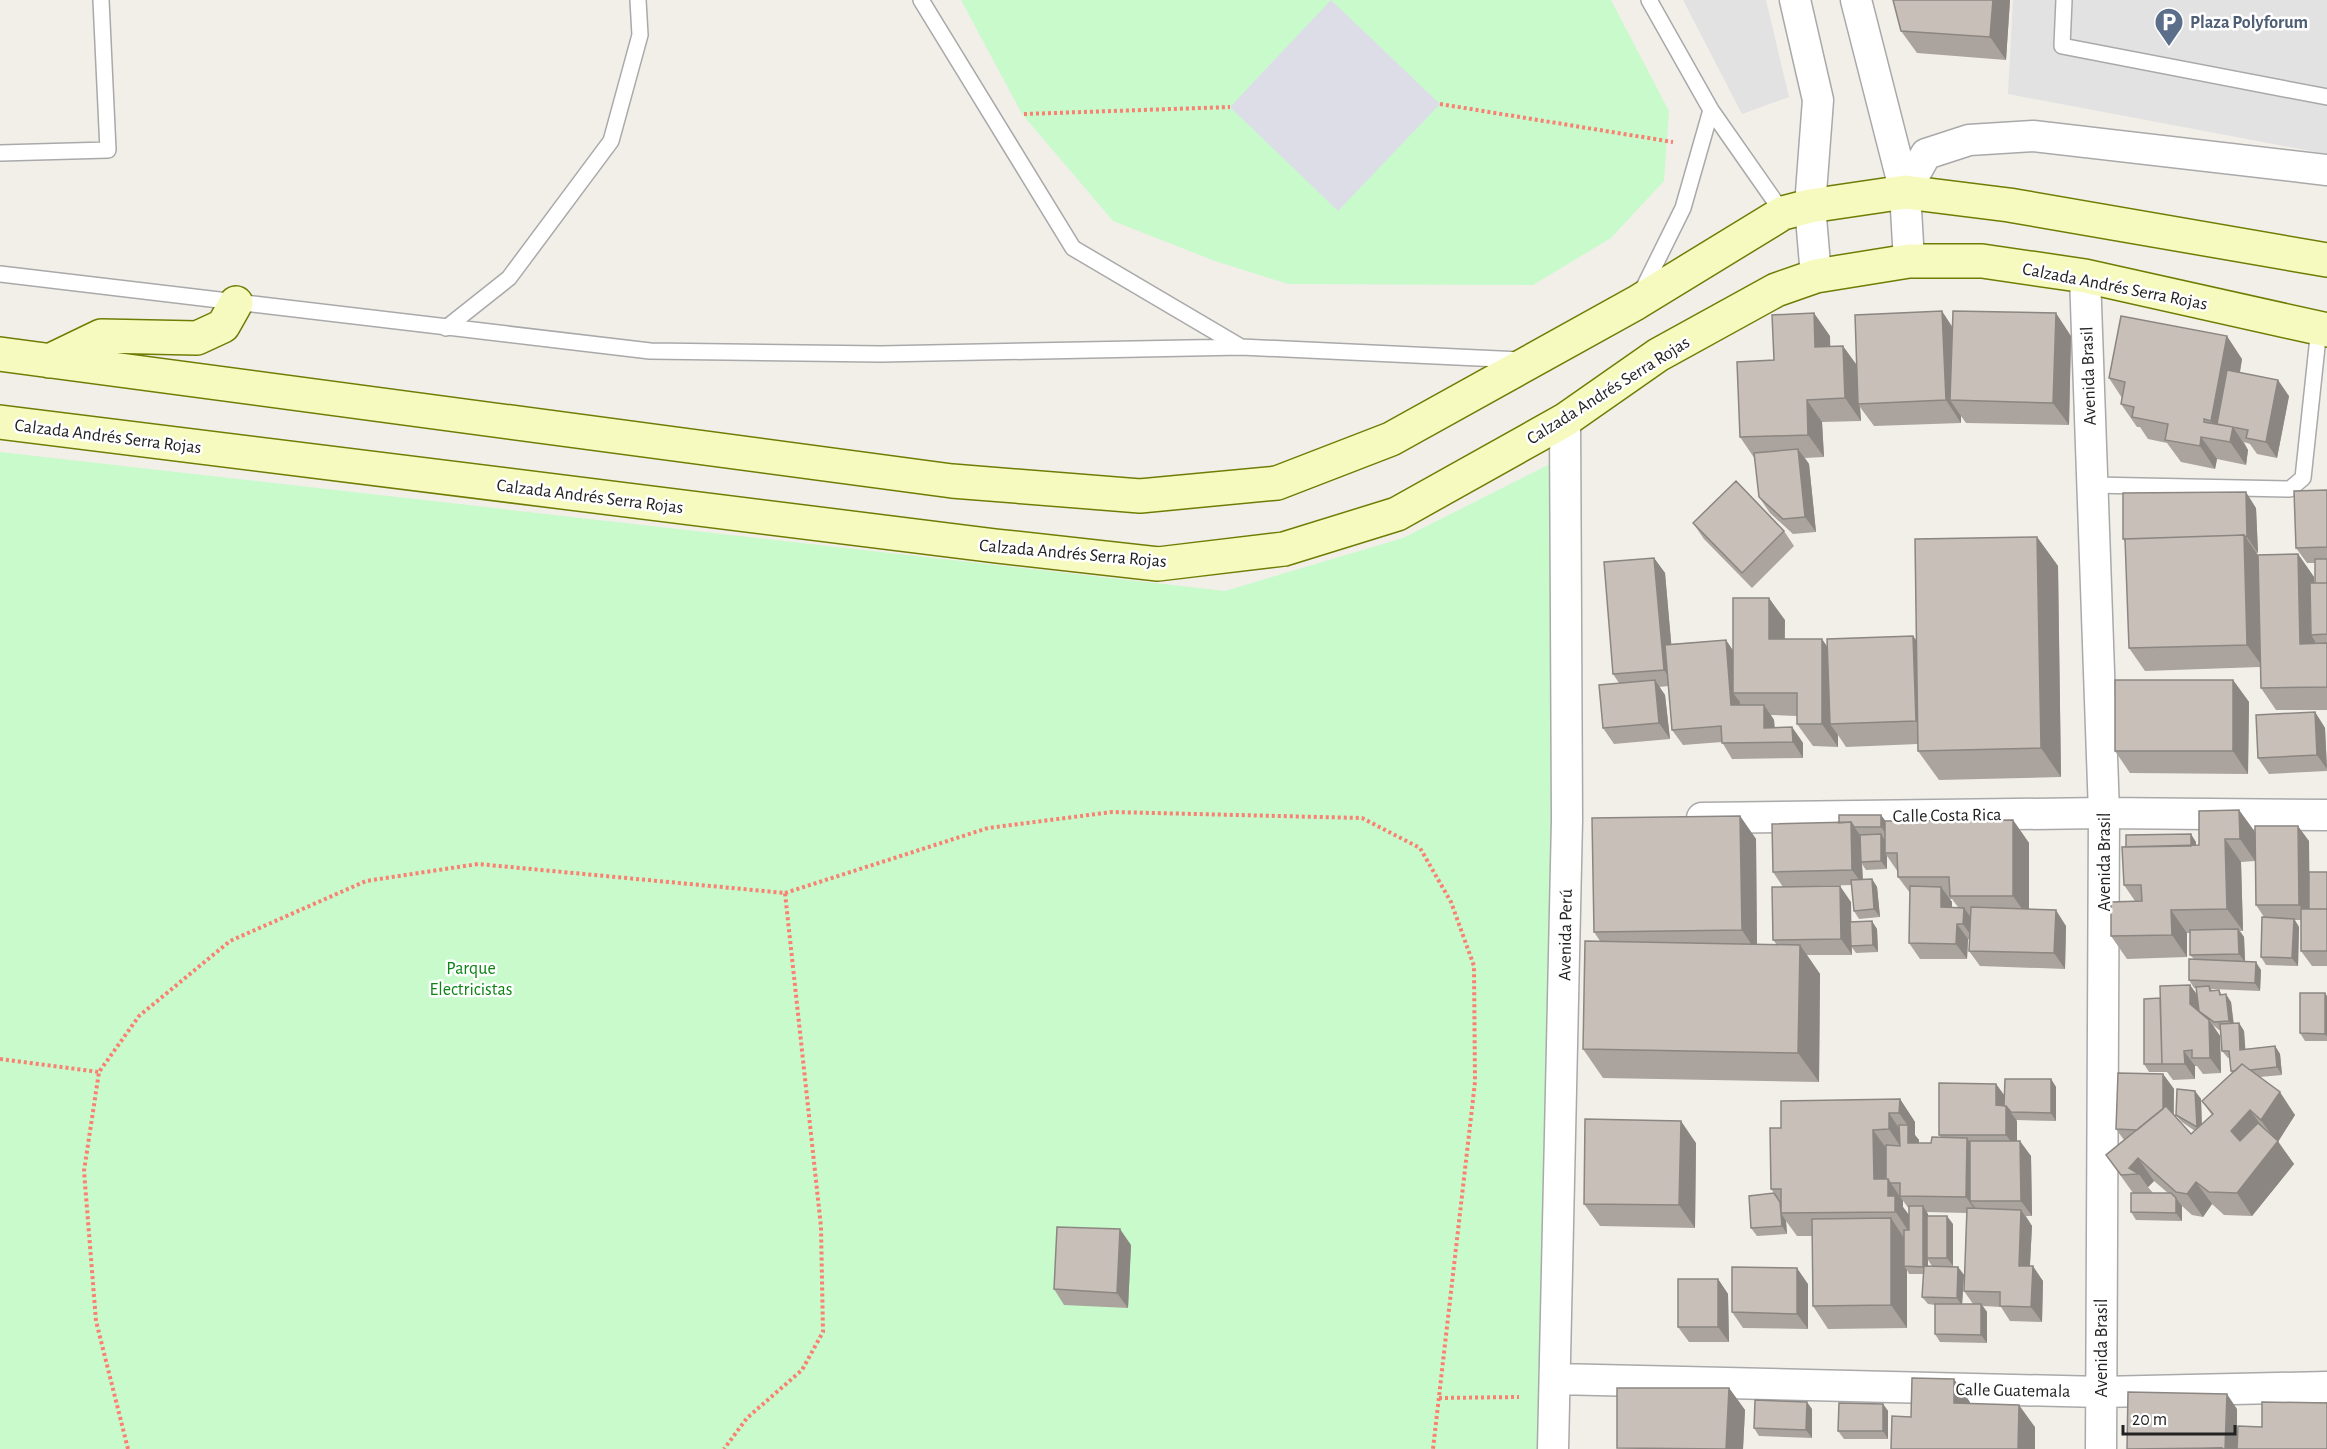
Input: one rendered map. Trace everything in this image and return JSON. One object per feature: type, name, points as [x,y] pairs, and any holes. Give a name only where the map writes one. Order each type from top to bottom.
[{"type":"main road","points":[[0,354],[952,481],[1140,496],[1276,483],[1391,439],[1636,303],[1796,209],[1905,192],[2009,205],[2327,260]]},
{"type":"main road","name":"Calzada Andrés Serra Rojas","points":[[0,422],[996,546],[1158,564],[1284,549],[1397,514],[1565,420],[1658,355],[1776,290],[1816,276],[1909,261],[1982,261],[2085,276],[2323,329]]},
{"type":"main road","points":[[49,361],[101,336],[197,338],[223,326],[236,303]]},
{"type":"street","points":[[1795,0],[1818,100],[1796,209],[1816,276]]},
{"type":"street","points":[[1856,0],[1878,78],[1905,192],[1909,261]]},
{"type":"street","points":[[1905,192],[1926,154],[1969,140],[2033,136],[2327,170]]},
{"type":"street","name":"Avenida Brasil","points":[[2085,276],[2104,813],[2101,1449]]},
{"type":"street","name":"Avenida Perú","points":[[1552,1449],[1579,819],[1565,420]]},
{"type":"street","name":"Calle Costa Rica","points":[[1674,818],[2104,813],[2327,815]]},
{"type":"street","name":"Calle Guatemala","points":[[1554,1387],[2101,1392],[2327,1387]]},
{"type":"lane","points":[[0,153],[108,150],[101,0]]},
{"type":"lane","points":[[446,328],[509,278],[611,141],[640,35],[638,0]]},
{"type":"lane","points":[[921,0],[1073,248],[1241,347]]},
{"type":"lane","points":[[1649,0],[1712,110],[1796,209]]},
{"type":"lane","points":[[2064,0],[2062,46],[2327,97]]},
{"type":"lane","points":[[1636,303],[1683,208],[1712,110]]},
{"type":"lane","points":[[0,274],[650,351],[881,354],[1241,347],[1530,360]]},
{"type":"lane","points":[[2092,485],[2290,489],[2303,478],[2323,329]]},
{"type":"path","points":[[1440,104],[1701,147]]},
{"type":"path","points":[[993,118],[1022,114],[1230,107]]},
{"type":"path","points":[[128,1449],[96,1321],[84,1171],[99,1072],[139,1017],[230,941],[366,881],[478,864],[785,893],[988,828],[1112,812],[1362,818],[1420,848],[1451,902],[1474,966],[1475,1082],[1433,1449]]},
{"type":"path","points":[[724,1449],[747,1418],[802,1370],[823,1332],[821,1227],[785,893]]},
{"type":"path","points":[[0,1059],[99,1072]]},
{"type":"path","points":[[1439,1398],[1554,1387]]},
{"type":"green space","points":[[961,0],[1611,0],[1669,111],[1664,181],[1611,238],[1533,285],[1288,284],[1215,261],[1113,221],[1022,114]]},
{"type":"green space","name":"Parque Electricistas","points":[[0,452],[1225,591],[1403,538],[1552,463],[1553,1449],[0,1449]]},
{"type":"shaded area","points":[[1331,0],[1440,104],[1338,211],[1230,107]]},
{"type":"shaded area","points":[[1683,0],[1766,0],[1789,97],[1742,114]]},
{"type":"shaded area","name":"Plaza Polyforum","points":[[2013,0],[2327,0],[2327,154],[2008,94]]},
{"type":"building","points":[[1893,0],[1993,0],[1990,37],[1901,31]]},
{"type":"building","points":[[1942,311],[1946,400],[1858,404],[1855,315]]},
{"type":"building","points":[[1953,311],[2056,313],[2053,403],[1950,400]]},
{"type":"building","points":[[1814,313],[1815,347],[1843,346],[1845,398],[1807,400],[1808,435],[1740,437],[1737,362],[1774,360],[1772,315]]},
{"type":"building","points":[[2121,316],[2227,336],[2211,421],[2204,419],[2204,422],[2233,427],[2230,442],[2201,437],[2200,446],[2165,440],[2168,424],[2132,417],[2134,407],[2121,404],[2125,382],[2109,378]]},
{"type":"building","points":[[2227,370],[2278,380],[2266,442],[2246,438],[2248,430],[2217,424]]},
{"type":"building","points":[[1798,449],[1805,517],[1783,519],[1759,497],[1754,453]]},
{"type":"building","points":[[1736,481],[1784,531],[1742,573],[1693,523]]},
{"type":"building","points":[[2327,490],[2327,547],[2296,548],[2294,491]]},
{"type":"building","points":[[2246,492],[2247,537],[2244,535],[2123,539],[2123,493]]},
{"type":"building","points":[[2244,535],[2247,645],[2129,648],[2125,539]]},
{"type":"building","points":[[2037,537],[2041,748],[1918,751],[1915,539]]},
{"type":"building","points":[[2298,554],[2300,644],[2327,643],[2327,687],[2261,688],[2258,555]]},
{"type":"building","points":[[1654,558],[1664,670],[1613,674],[1604,562]]},
{"type":"building","points":[[2315,559],[2327,559],[2327,583],[2315,583]]},
{"type":"building","points":[[2310,583],[2327,583],[2327,634],[2311,635]]},
{"type":"building","points":[[1733,598],[1769,598],[1769,639],[1822,639],[1822,724],[1797,724],[1797,693],[1733,693]]},
{"type":"building","points":[[1913,636],[1916,721],[1830,724],[1827,639]]},
{"type":"building","points":[[1726,640],[1731,705],[1764,705],[1764,728],[1792,727],[1793,742],[1722,743],[1721,726],[1672,730],[1665,645]]},
{"type":"building","points":[[1655,680],[1659,723],[1603,728],[1599,685]]},
{"type":"building","points":[[2115,680],[2233,680],[2233,751],[2115,751]]},
{"type":"building","points":[[2315,712],[2317,755],[2258,758],[2256,715]]},
{"type":"building","points":[[2239,810],[2240,839],[2225,839],[2227,909],[2171,910],[2172,935],[2111,936],[2111,902],[2142,901],[2141,885],[2124,885],[2122,847],[2199,845],[2199,811]]},
{"type":"building","points":[[1839,815],[1881,815],[1881,827],[1854,827],[1851,822],[1839,823]]},
{"type":"building","points":[[1740,816],[1742,930],[1594,932],[1592,818]]},
{"type":"building","points":[[2013,820],[2013,896],[1950,896],[1949,877],[1898,877],[1897,853],[1885,853],[1885,821]]},
{"type":"building","points":[[1851,822],[1852,870],[1773,872],[1772,824]]},
{"type":"building","points":[[2255,826],[2298,826],[2299,905],[2256,905]]},
{"type":"building","points":[[1881,834],[1881,861],[1861,862],[1860,835]]},
{"type":"building","points":[[2191,834],[2191,846],[2126,847],[2126,835]]},
{"type":"building","points":[[2309,872],[2327,872],[2327,909],[2309,909]]},
{"type":"building","points":[[1872,879],[1874,909],[1854,911],[1851,880]]},
{"type":"building","points":[[1840,886],[1841,939],[1773,940],[1772,887]]},
{"type":"building","points":[[1910,886],[1941,887],[1941,907],[1964,908],[1963,924],[1957,924],[1956,944],[1909,943]]},
{"type":"building","points":[[1971,907],[2056,910],[2054,953],[1969,951]]},
{"type":"building","points":[[2301,909],[2327,909],[2327,951],[2301,951]]},
{"type":"building","points":[[2262,917],[2294,919],[2292,958],[2261,957]]},
{"type":"building","points":[[1872,921],[1873,945],[1851,946],[1850,922]]},
{"type":"building","points":[[2238,929],[2239,954],[2190,955],[2190,930]]},
{"type":"building","points":[[1585,941],[1800,945],[1798,1053],[1583,1049]]},
{"type":"building","points":[[2189,959],[2256,962],[2255,983],[2189,980]]},
{"type":"building","points":[[2190,985],[2190,1004],[2209,1020],[2210,1058],[2192,1058],[2192,1050],[2184,1051],[2185,1064],[2162,1064],[2160,986]]},
{"type":"building","points":[[2209,986],[2210,991],[2219,990],[2220,995],[2226,994],[2229,1021],[2214,1022],[2199,1011],[2196,987]]},
{"type":"building","points":[[2300,993],[2325,993],[2325,1034],[2300,1033]]},
{"type":"building","points":[[2160,998],[2162,1064],[2144,1064],[2144,999]]},
{"type":"building","points":[[2239,1023],[2240,1050],[2275,1046],[2277,1067],[2250,1070],[2242,1064],[2235,1071],[2231,1071],[2229,1051],[2222,1051],[2220,1024]]},
{"type":"building","points":[[2242,1064],[2280,1092],[2261,1120],[2250,1110],[2231,1131],[2240,1141],[2258,1123],[2278,1141],[2237,1193],[2209,1192],[2196,1182],[2187,1194],[2176,1192],[2138,1158],[2129,1168],[2139,1174],[2121,1175],[2106,1155],[2166,1106],[2191,1134],[2213,1114],[2202,1101]]},
{"type":"building","points":[[2118,1073],[2163,1074],[2163,1109],[2137,1130],[2116,1129]]},
{"type":"building","points":[[2005,1079],[2051,1079],[2051,1113],[2011,1112],[2004,1106]]},
{"type":"building","points":[[1939,1083],[1996,1084],[1996,1105],[2006,1106],[2006,1135],[1939,1135]]},
{"type":"building","points":[[2177,1089],[2195,1091],[2197,1127],[2176,1115]]},
{"type":"building","points":[[1900,1099],[1899,1113],[1889,1113],[1889,1129],[1873,1130],[1874,1179],[1888,1179],[1888,1196],[1895,1196],[1895,1212],[1781,1213],[1781,1189],[1771,1189],[1770,1128],[1781,1128],[1781,1101]]},
{"type":"building","points":[[1585,1119],[1681,1121],[1679,1205],[1584,1204]]},
{"type":"building","points":[[1899,1125],[1908,1125],[1908,1143],[1931,1143],[1932,1137],[1967,1138],[1966,1197],[1900,1196],[1900,1183],[1890,1183],[1886,1179],[1886,1145],[1900,1146]]},
{"type":"building","points":[[1970,1141],[2020,1141],[2021,1201],[1970,1201]]},
{"type":"building","points":[[1774,1193],[1780,1202],[1782,1226],[1751,1228],[1749,1196]]},
{"type":"building","points":[[2131,1193],[2171,1193],[2176,1198],[2176,1213],[2131,1212]]},
{"type":"building","points":[[1909,1206],[1923,1206],[1923,1267],[1904,1266],[1904,1230],[1909,1230]]},
{"type":"building","points":[[1967,1208],[2021,1210],[2019,1266],[2033,1266],[2031,1307],[2000,1306],[2000,1292],[1964,1291]]},
{"type":"building","points":[[1927,1216],[1947,1216],[1947,1258],[1927,1258]]},
{"type":"building","points":[[1891,1218],[1891,1305],[1813,1306],[1812,1219]]},
{"type":"building","points":[[1057,1227],[1120,1229],[1117,1293],[1054,1289]]},
{"type":"building","points":[[1924,1266],[1958,1267],[1957,1298],[1922,1297]]},
{"type":"building","points":[[1732,1267],[1797,1268],[1797,1314],[1732,1312]]},
{"type":"building","points":[[1678,1279],[1718,1279],[1718,1327],[1678,1327]]},
{"type":"building","points":[[1935,1304],[1981,1304],[1981,1335],[1935,1334]]},
{"type":"building","points":[[1912,1378],[1954,1379],[1954,1403],[2019,1405],[2018,1449],[1891,1449],[1892,1416],[1911,1417]]},
{"type":"building","points":[[1617,1388],[1729,1388],[1726,1449],[1617,1448]]},
{"type":"building","points":[[2128,1392],[2227,1394],[2225,1449],[2127,1449]]},
{"type":"building","points":[[1755,1400],[1807,1402],[1806,1430],[1754,1428]]},
{"type":"building","points":[[2262,1402],[2327,1403],[2327,1449],[2237,1449],[2238,1426],[2262,1427]]},
{"type":"building","points":[[1839,1403],[1883,1404],[1883,1431],[1838,1431]]},
{"type":"building","points":[[2222,1448],[2222,1449],[2132,1449]]},
{"type":"place","name":"Plaza Polyforum","points":[[2169,48]]}]
